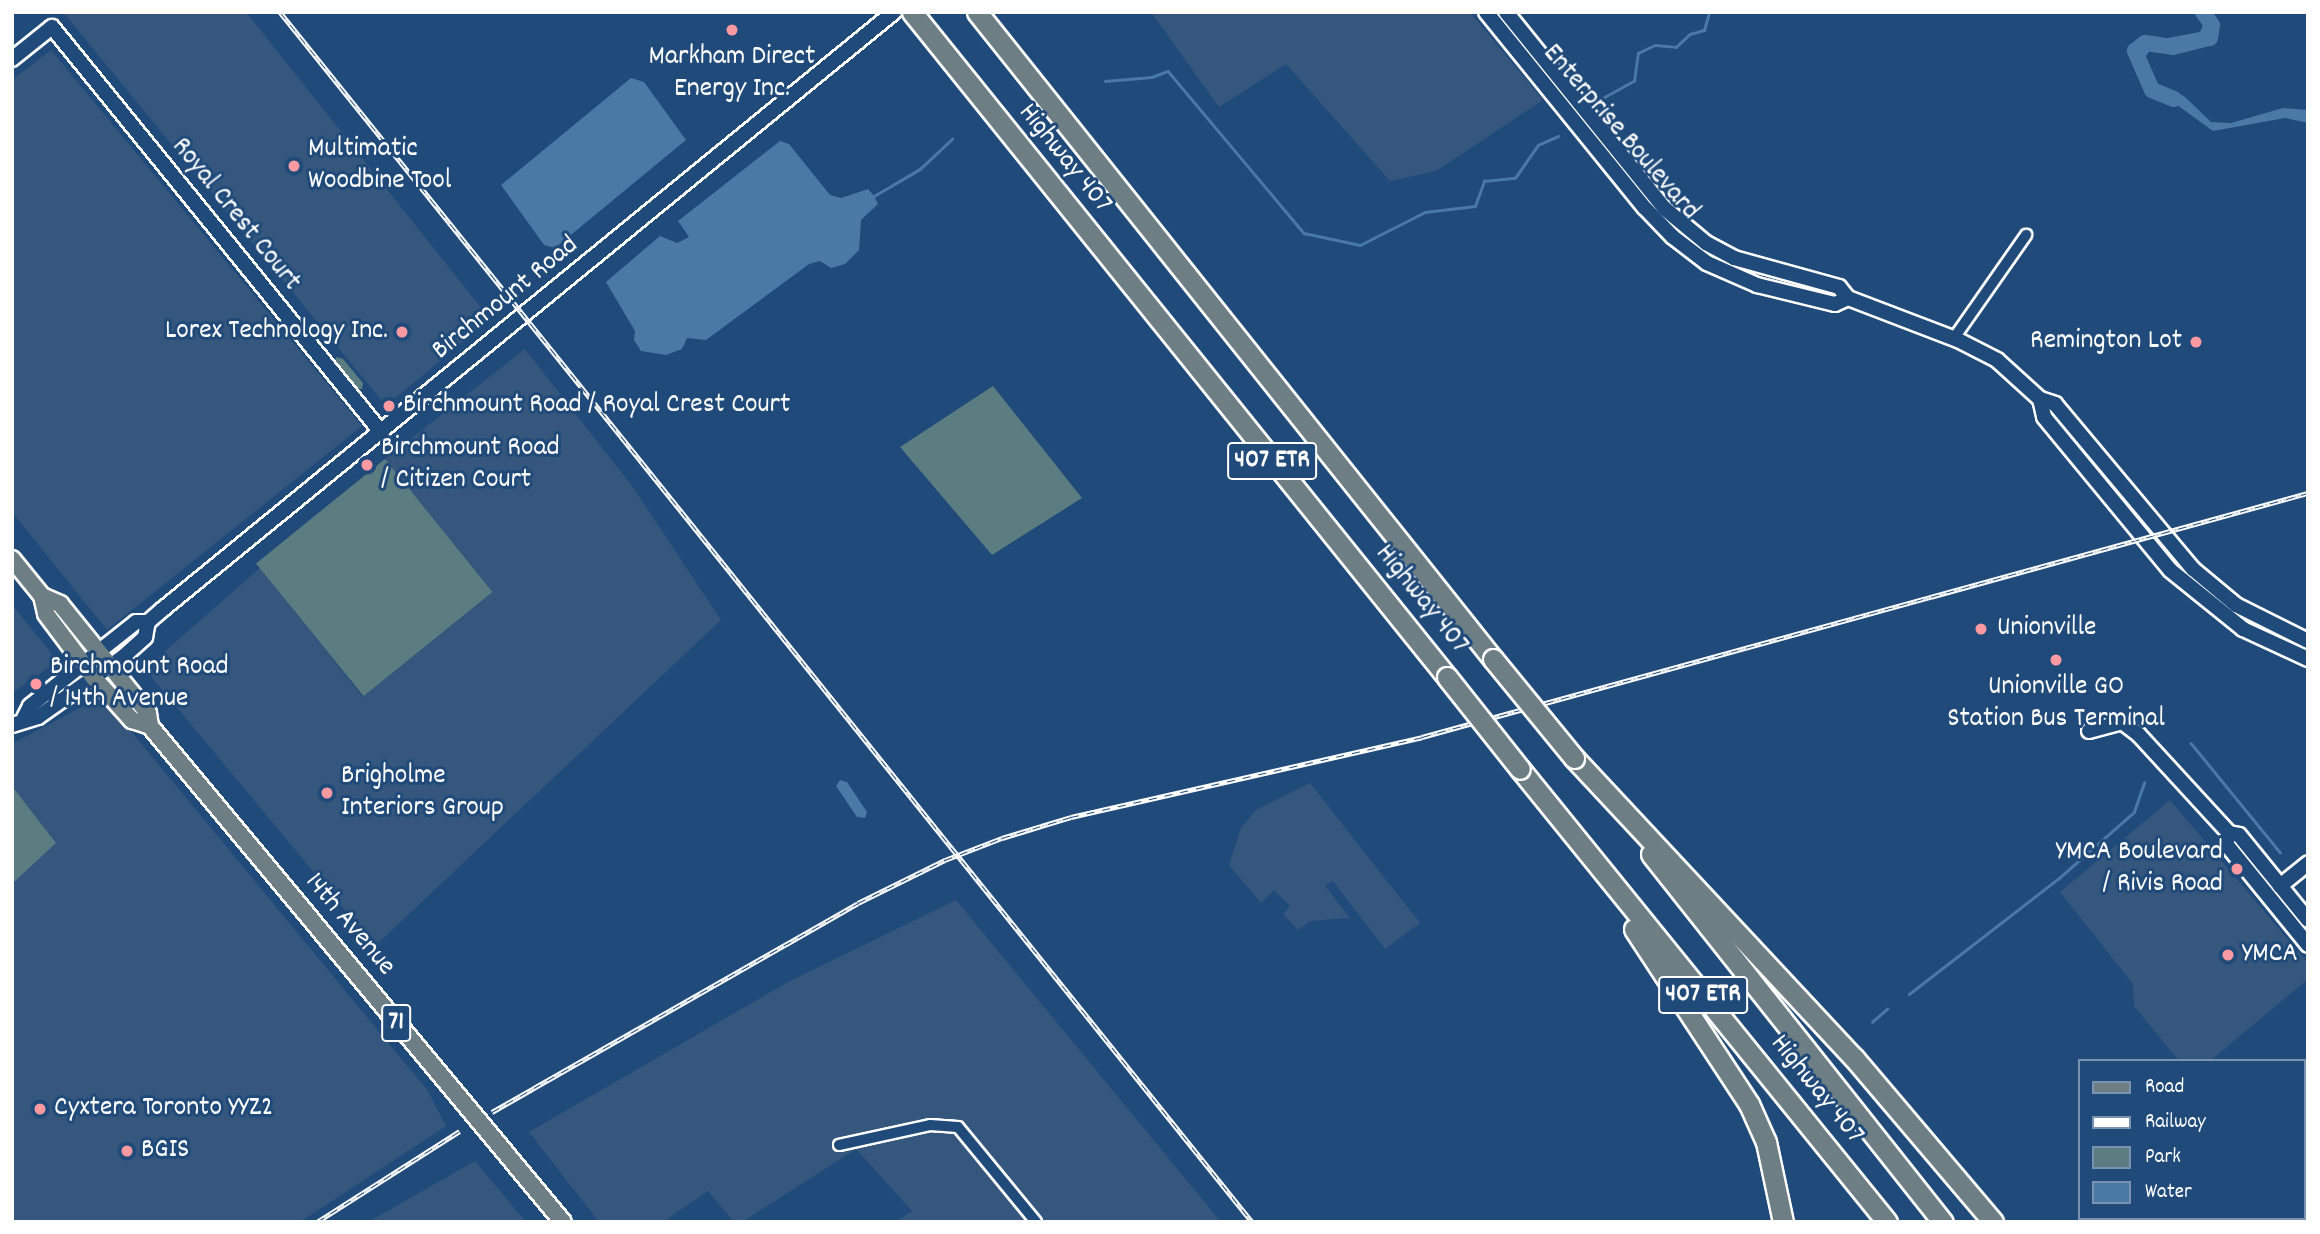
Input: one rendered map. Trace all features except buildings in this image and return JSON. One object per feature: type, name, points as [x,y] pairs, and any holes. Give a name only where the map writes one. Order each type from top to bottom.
[{"type":"highway","points":[[907,12],[937,47]]},
{"type":"highway","name":"Highway 407","points":[[912,12],[937,47],[1886,1222]]},
{"type":"highway","name":"Highway 407","points":[[979,13],[1943,1222]]},
{"type":"highway","points":[[1574,758],[1854,1058],[1993,1222]]},
{"type":"highway","points":[[1520,769],[1729,1068],[1766,1142],[1783,1222]]},
{"type":"main road","name":"Birchmount Road","points":[[90,671],[99,653],[136,622],[148,622],[894,12]]},
{"type":"main road","name":"Enterprise Boulevard","points":[[1486,12],[1645,208],[1673,237],[1707,263],[1757,285],[1835,304],[1848,298]]},
{"type":"main road","name":"Enterprise Boulevard","points":[[1506,12],[1664,208],[1706,243],[1734,258],[1839,287],[1848,298],[1954,338],[1997,360],[2040,399],[2055,404],[2177,553],[2207,582],[2259,619],[2308,641]]},
{"type":"main road","name":"Royal Crest Court","points":[[12,59],[52,27],[382,433]]},
{"type":"main road","name":"Enterprise Boulevard","points":[[2040,399],[2044,417],[2170,570],[2243,629],[2308,659]]},
{"type":"main road","name":"14th Avenue","points":[[12,559],[42,596],[46,614],[90,671],[131,720],[150,726]]},
{"type":"main road","name":"14th Avenue","points":[[42,596],[60,604],[148,713],[150,726],[563,1222]]},
{"type":"main road","name":"Birchmount Road","points":[[18,722],[30,706],[90,671],[110,666],[145,637],[148,622]]},
{"type":"main road","points":[[2089,731],[2122,722],[2229,833],[2239,835],[2308,920]]},
{"type":"main road","points":[[2229,833],[2226,844],[2308,945]]},
{"type":"main road","points":[[2280,886],[2308,863]]},
{"type":"street","points":[[1954,338],[2026,235]]},
{"type":"street","points":[[2268,896],[2280,886]]},
{"type":"street","points":[[839,1145],[930,1125],[958,1127],[1036,1222]]},
{"type":"shaded area","points":[[63,12],[246,12],[490,319],[386,406]]},
{"type":"shaded area","points":[[1151,12],[1470,12],[1543,100],[1436,171],[1390,181],[1286,64],[1219,107]]},
{"type":"shaded area","points":[[51,50],[362,426],[107,630],[12,512],[12,80]]},
{"type":"shaded area","points":[[525,349],[632,486],[721,620],[375,946],[145,669],[260,568],[363,697],[493,592],[385,459]]},
{"type":"shaded area","points":[[12,605],[58,661],[12,693]]},
{"type":"shaded area","points":[[102,696],[428,1091],[446,1126],[300,1222],[12,1222],[12,884],[56,843],[12,786],[12,744]]},
{"type":"shaded area","points":[[1310,783],[1420,923],[1385,949],[1333,881],[1325,886],[1350,918],[1310,921],[1298,930],[1283,914],[1290,906],[1274,890],[1261,903],[1229,865],[1241,828],[1256,810]]},
{"type":"shaded area","points":[[2170,800],[2308,963],[2308,979],[2212,1059],[2177,1059],[2134,1006],[2133,984],[2060,892]]},
{"type":"shaded area","points":[[956,900],[1221,1222],[896,1222],[912,1211],[856,1149],[742,1222],[734,1222],[708,1191],[663,1222],[599,1222],[529,1132],[788,982]]},
{"type":"shaded area","points":[[475,1161],[526,1222],[368,1222]]},
{"type":"green space","points":[[336,357],[343,359],[363,383],[362,389],[355,390],[335,366]]},
{"type":"green space","points":[[993,386],[1082,498],[992,555],[900,447]]},
{"type":"green space","points":[[385,459],[493,592],[364,696],[256,563]]},
{"type":"green space","points":[[12,786],[56,843],[12,884]]},
{"type":"water","points":[[2199,12],[2212,12],[2211,34],[2191,46],[2150,50],[2141,64],[2147,74],[2161,87],[2184,96],[2211,122],[2231,123],[2283,108],[2308,110],[2308,123],[2285,118],[2213,131],[2137,76],[2133,56],[2141,43],[2200,32],[2204,23]]},
{"type":"water","points":[[631,78],[644,82],[686,140],[555,248],[544,245],[501,185]]},
{"type":"water","points":[[780,141],[789,144],[830,195],[841,198],[868,189],[874,196],[878,204],[861,220],[859,250],[845,264],[831,268],[820,261],[809,264],[706,340],[687,338],[682,349],[666,355],[641,351],[634,340],[635,331],[606,282],[660,236],[677,243],[689,237],[678,221]]},
{"type":"water","points":[[840,780],[847,782],[867,812],[865,818],[857,817],[836,786]]},
{"type":"waterway","points":[[1601,99],[1634,81],[1638,53],[1655,45],[1676,47],[1690,34],[1704,30],[1709,12]]},
{"type":"waterway","points":[[2174,99],[2152,90],[2135,51],[2145,43],[2173,47],[2210,38],[2212,25],[2203,12]]},
{"type":"waterway","points":[[1105,81],[1152,77],[1168,71],[1304,233],[1360,245],[1425,212],[1475,206],[1484,181],[1515,178],[1538,145],[1558,136]]},
{"type":"waterway","points":[[874,196],[920,169],[952,139]]},
{"type":"waterway","points":[[2191,743],[2280,852]]},
{"type":"waterway","points":[[1909,994],[2058,879],[2134,812],[2144,783]]},
{"type":"waterway","points":[[1872,1022],[1887,1009]]},
{"type":"railway","points":[[280,12],[1252,1222]]},
{"type":"railway","points":[[492,1112],[858,903],[945,860],[1002,838],[1071,817],[1422,737],[2308,493]]},
{"type":"railway","points":[[317,1222],[460,1131]]},
{"type":"place","name":"Markham Direct Energy Inc.","points":[[732,30]]},
{"type":"place","name":"Multimatic Woodbine Tool","points":[[294,166]]},
{"type":"place","name":"Lorex Technology Inc.","points":[[402,332]]},
{"type":"place","name":"Remington Lot","points":[[2196,342]]},
{"type":"place","name":"Birchmount Road / Royal Crest Court","points":[[389,406]]},
{"type":"place","name":"Birchmount Road / Citizen Court","points":[[367,465]]},
{"type":"place","name":"Unionville","points":[[1981,629]]},
{"type":"place","name":"Unionville GO Station Bus Terminal","points":[[2056,660]]},
{"type":"place","name":"Birchmount Road / 14th Avenue","points":[[36,684]]},
{"type":"place","name":"Brigholme Interiors Group","points":[[327,793]]},
{"type":"place","name":"YMCA Boulevard / Rivis Road","points":[[2237,869]]},
{"type":"place","name":"YMCA","points":[[2228,955]]},
{"type":"place","name":"Cyxtera Toronto YYZ2","points":[[40,1109]]},
{"type":"place","name":"BGIS","points":[[127,1151]]}]
